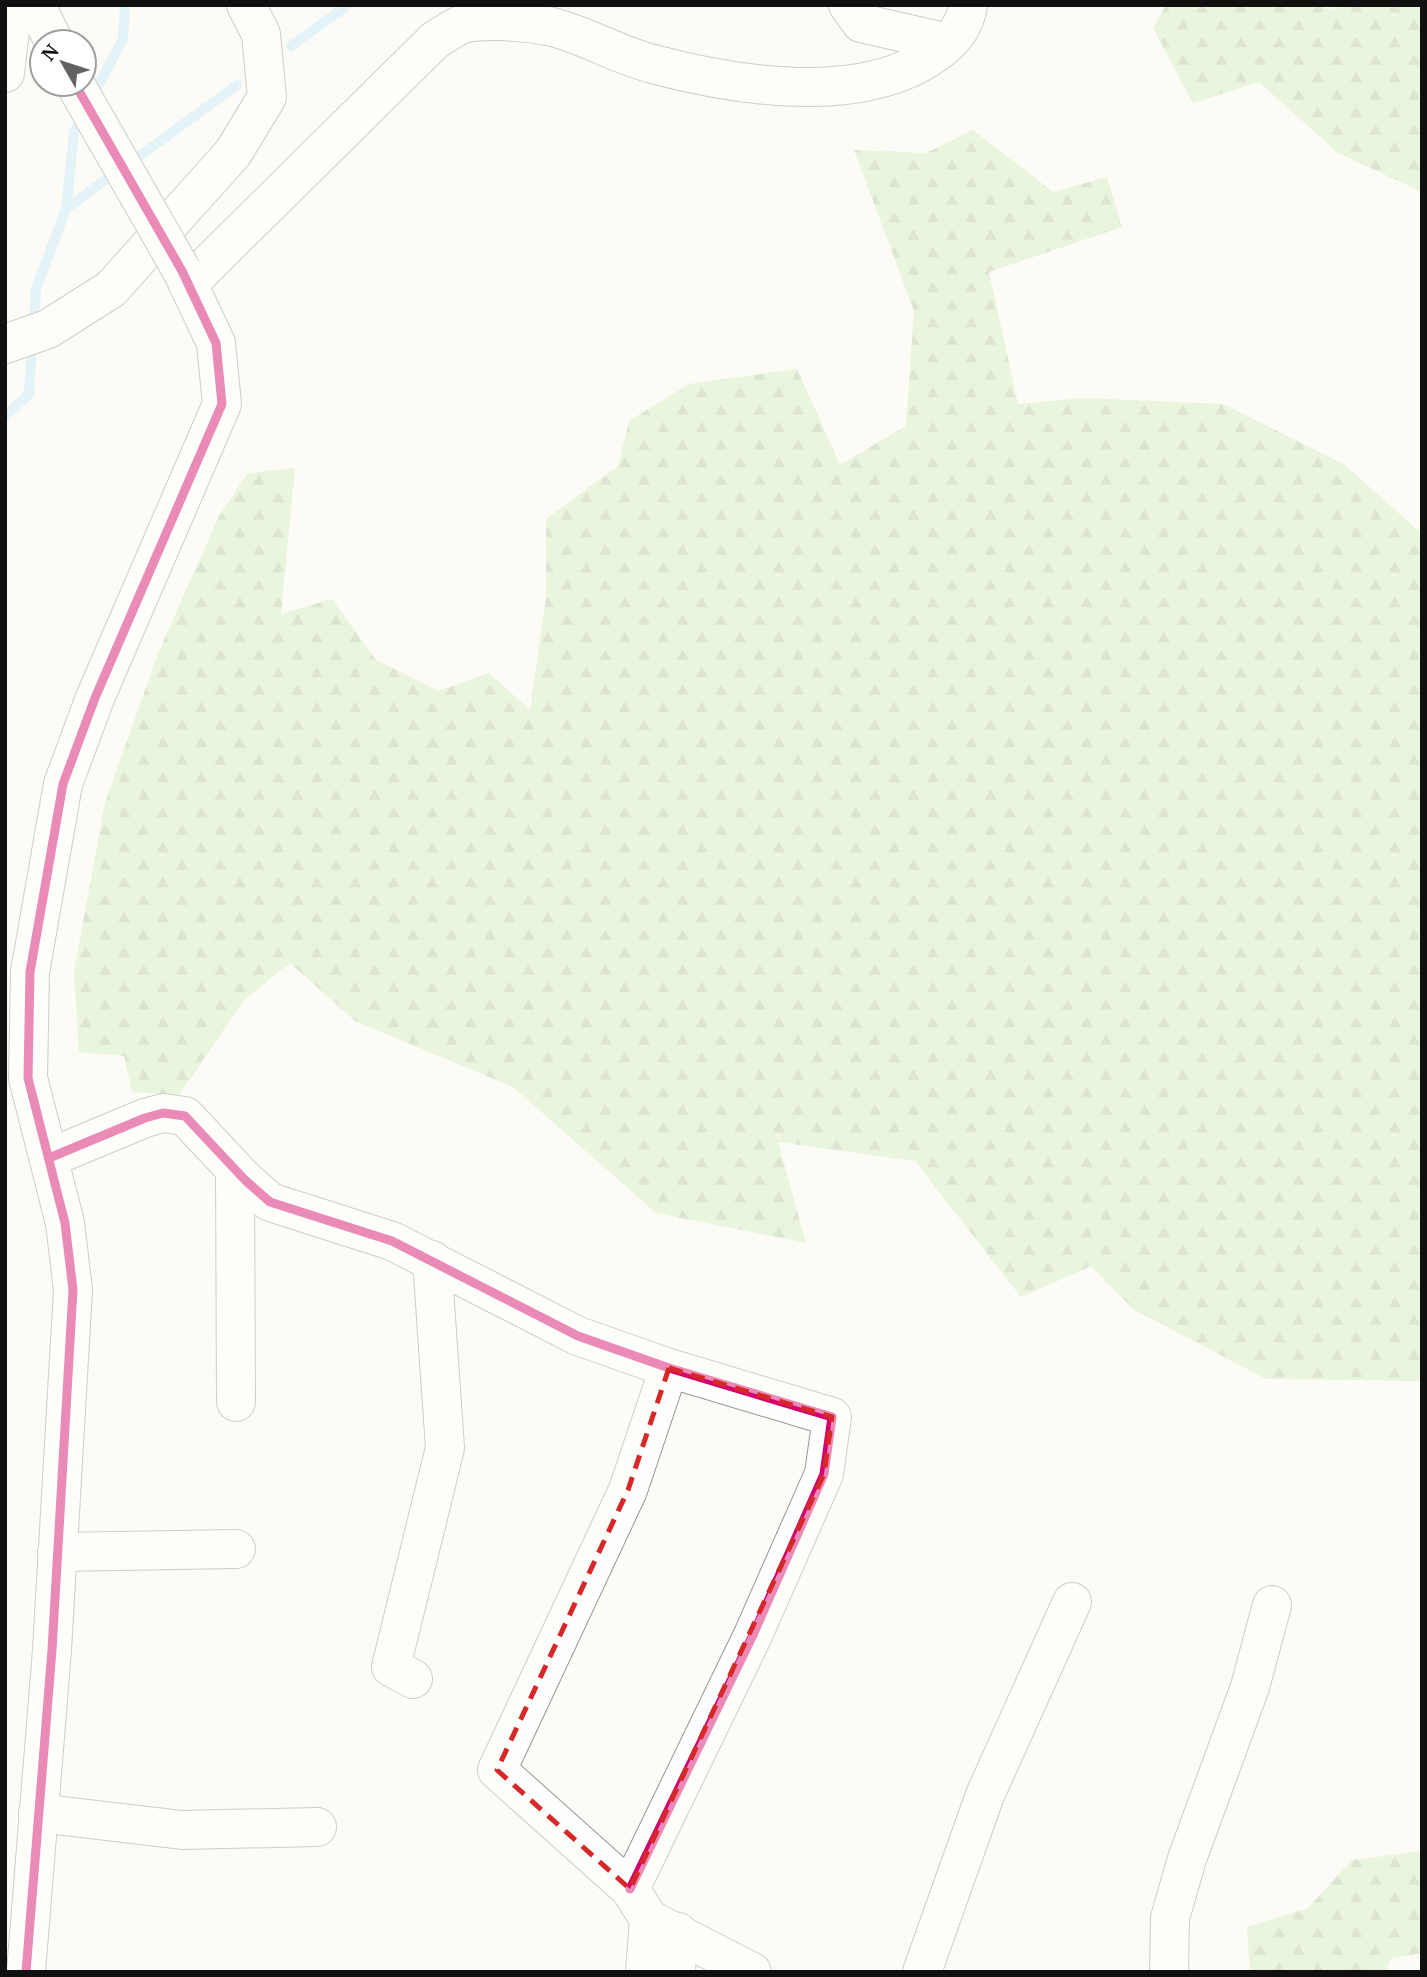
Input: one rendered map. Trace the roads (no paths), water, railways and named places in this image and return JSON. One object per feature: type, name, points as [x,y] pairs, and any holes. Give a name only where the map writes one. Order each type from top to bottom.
[{"type":"street","points":[[5,73],[13,5]]},
{"type":"street","points":[[36,5],[47,28]]},
{"type":"street","points":[[8,343],[48,330],[111,289],[233,153],[267,97],[261,33],[246,5]]},
{"type":"street","points":[[848,5],[861,23],[948,44]]},
{"type":"street","points":[[185,277],[435,40],[463,24],[511,22],[548,26],[649,64],[700,76],[766,86],[821,86],[877,79],[921,64],[948,44],[965,22],[968,5]]},
{"type":"street","points":[[26,1972],[73,1290],[65,1223],[28,1078],[30,972],[64,784],[95,698],[222,404],[216,343],[185,277],[83,98]]},
{"type":"street","points":[[49,1158],[163,1113],[185,1116],[235,1170],[270,1202],[380,1236],[578,1336],[669,1368],[832,1417],[824,1474],[753,1635],[652,1913],[645,1972]]},
{"type":"street","points":[[235,1170],[236,1402]]},
{"type":"street","points":[[413,1679],[391,1667],[445,1448],[432,1260]]},
{"type":"street","points":[[669,1368],[628,1490],[496,1770],[652,1913],[752,1972]]},
{"type":"street","points":[[57,1552],[236,1549]]},
{"type":"street","points":[[922,1972],[985,1795],[1072,1602]]},
{"type":"street","points":[[1169,1972],[1170,1918],[1187,1859],[1250,1687],[1272,1605]]},
{"type":"street","points":[[38,1812],[183,1830],[317,1826]]},
{"type":"street","points":[[652,1913],[676,1972]]},
{"type":"waterway","points":[[98,86],[123,39],[125,5]]},
{"type":"waterway","points":[[291,46],[348,5]]},
{"type":"waterway","points":[[130,163],[237,85]]},
{"type":"waterway","points":[[66,209],[74,132],[83,115]]},
{"type":"waterway","points":[[34,324],[36,289],[66,209],[117,171]]},
{"type":"waterway","points":[[5,416],[29,394],[32,343]]}]
